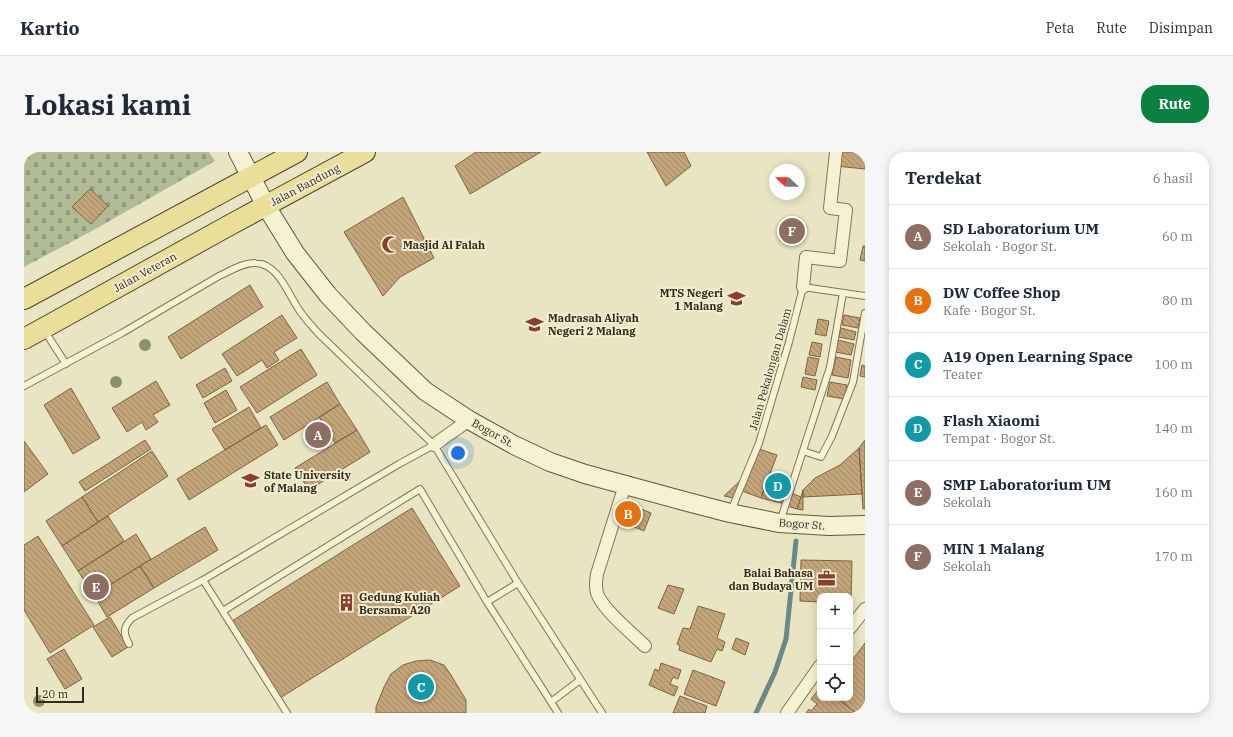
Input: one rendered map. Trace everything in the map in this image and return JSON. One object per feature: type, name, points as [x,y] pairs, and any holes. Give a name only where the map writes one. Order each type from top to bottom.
[{"type":"main road","name":"Bogor St.","points":[[238,152],[266,206],[295,253],[328,296],[363,332],[425,391],[469,420],[514,445],[550,462],[585,474],[730,513],[779,523],[829,526],[865,525]]},
{"type":"main road","points":[[24,299],[297,152]]},
{"type":"main road","name":"Jalan Bandung","points":[[266,206],[365,152]]},
{"type":"main road","name":"Jalan Veteran","points":[[24,339],[266,206]]},
{"type":"street","points":[[802,287],[806,257],[840,261],[846,210],[830,208],[836,152]]},
{"type":"street","points":[[434,445],[469,420]]},
{"type":"street","points":[[625,485],[597,574],[595,586],[600,601],[645,646]]},
{"type":"street","points":[[853,624],[865,609]]},
{"type":"street","points":[[787,713],[817,670]]},
{"type":"lane","points":[[24,386],[129,329],[229,272],[248,264],[256,263],[267,265],[275,271],[301,314],[318,333],[434,445],[518,583],[602,713]]},
{"type":"lane","points":[[802,287],[865,296]]},
{"type":"lane","name":"Jalan Pekalongan Dalam","points":[[730,513],[759,443],[789,342],[802,287]]},
{"type":"lane","points":[[779,523],[830,367],[843,293]]},
{"type":"lane","points":[[803,451],[821,457],[832,436],[853,382],[865,313]]},
{"type":"lane","points":[[43,328],[66,364]]},
{"type":"lane","points":[[129,644],[125,636],[125,630],[127,623],[132,618],[203,580],[399,464],[434,445]]},
{"type":"lane","points":[[223,611],[420,489],[487,602],[558,713]]},
{"type":"lane","points":[[203,580],[287,713]]},
{"type":"lane","points":[[487,602],[518,583]]},
{"type":"lane","points":[[551,702],[580,680]]},
{"type":"green space","points":[[24,152],[209,152],[215,161],[90,232],[24,267]]},
{"type":"building","points":[[476,152],[541,152],[470,194],[455,166]]},
{"type":"building","points":[[647,152],[684,152],[691,166],[666,186]]},
{"type":"building","points":[[837,152],[865,152],[865,169],[836,166]]},
{"type":"building","points":[[90,189],[108,206],[91,224],[72,207]]},
{"type":"building","name":"Masjid Al Falah","points":[[403,197],[434,258],[400,277],[383,296],[344,232]]},
{"type":"building","points":[[863,246],[865,246],[865,261],[860,260]]},
{"type":"building","points":[[250,285],[263,307],[181,359],[168,337]]},
{"type":"building","points":[[282,315],[297,338],[274,352],[279,360],[267,368],[262,360],[237,376],[222,354]]},
{"type":"building","points":[[844,315],[860,318],[858,328],[842,325]]},
{"type":"building","points":[[818,319],[829,321],[826,336],[815,334]]},
{"type":"building","points":[[841,328],[856,332],[854,340],[839,337]]},
{"type":"building","points":[[838,340],[854,344],[851,355],[835,352]]},
{"type":"building","points":[[812,342],[822,344],[820,357],[809,355]]},
{"type":"building","points":[[301,349],[317,375],[257,413],[240,387]]},
{"type":"building","points":[[808,357],[819,359],[815,376],[805,374]]},
{"type":"building","points":[[836,357],[851,360],[848,378],[832,375]]},
{"type":"building","points":[[862,365],[865,366],[865,377],[860,376]]},
{"type":"building","points":[[225,368],[232,381],[203,398],[196,385]]},
{"type":"building","points":[[803,377],[817,380],[815,390],[801,387]]},
{"type":"building","points":[[156,381],[170,405],[153,415],[158,422],[146,430],[142,422],[127,432],[112,408]]},
{"type":"building","points":[[327,382],[340,404],[284,440],[270,417]]},
{"type":"building","points":[[830,382],[847,385],[844,399],[827,396]]},
{"type":"building","points":[[71,388],[100,438],[73,454],[44,405]]},
{"type":"building","points":[[226,390],[237,410],[215,423],[204,403]]},
{"type":"building","points":[[340,404],[357,430],[335,443],[319,417]]},
{"type":"building","points":[[249,407],[261,428],[225,450],[212,429]]},
{"type":"building","points":[[266,425],[278,445],[189,500],[177,479]]},
{"type":"building","points":[[357,430],[370,452],[309,490],[295,468]]},
{"type":"building","points":[[145,440],[151,449],[85,491],[79,482]]},
{"type":"building","points":[[865,440],[865,509],[863,509],[859,448]]},
{"type":"building","points":[[24,441],[48,474],[24,492]]},
{"type":"building","points":[[859,448],[862,494],[803,497],[803,490],[815,478],[840,465]]},
{"type":"building","points":[[759,449],[777,455],[761,498],[742,491]]},
{"type":"building","points":[[152,451],[168,476],[98,522],[82,497]]},
{"type":"building","points":[[770,472],[793,480],[785,504],[761,498]]},
{"type":"building","points":[[742,479],[734,498],[724,496]]},
{"type":"building","points":[[803,490],[803,510],[797,509]]},
{"type":"building","points":[[789,492],[801,497],[797,509],[784,505]]},
{"type":"building","points":[[82,497],[98,522],[62,546],[46,521]]},
{"type":"building","points":[[629,504],[651,513],[644,531],[622,522]]},
{"type":"building","name":"Gedung Kuliah Bersama A20","points":[[412,508],[460,586],[280,698],[232,621]]},
{"type":"building","points":[[108,516],[124,541],[78,571],[62,546]]},
{"type":"building","points":[[205,527],[218,550],[154,588],[140,566]]},
{"type":"building","points":[[136,534],[151,559],[94,595],[78,571]]},
{"type":"building","points":[[38,536],[94,625],[50,653],[24,610],[24,545]]},
{"type":"building","name":"Balai Bahasa dan Budaya UM","points":[[801,560],[852,561],[851,593],[817,593],[817,602],[800,601]]},
{"type":"building","points":[[140,566],[154,588],[107,617],[94,595]]},
{"type":"building","points":[[668,585],[684,589],[674,614],[658,608]]},
{"type":"building","points":[[698,606],[725,614],[717,638],[725,642],[722,651],[717,649],[711,662],[679,650],[680,646],[677,644],[683,628],[690,629]]},
{"type":"building","points":[[110,617],[128,647],[112,657],[93,627]]},
{"type":"building","points":[[736,638],[749,643],[745,655],[732,649]]},
{"type":"building","points":[[865,643],[865,711],[863,713],[856,713],[841,701],[853,701],[853,659]]},
{"type":"building","points":[[64,649],[82,679],[65,689],[47,659]]},
{"type":"building","points":[[430,660],[444,665],[451,675],[466,700],[466,713],[376,713],[376,707],[391,674],[403,665],[416,661]]},
{"type":"building","points":[[661,663],[681,670],[678,679],[673,677],[670,684],[678,687],[674,696],[649,685],[655,669],[659,671]]},
{"type":"building","points":[[693,670],[725,682],[716,706],[684,694]]},
{"type":"building","points":[[817,692],[817,701],[841,701],[856,713],[806,713],[809,709],[811,711],[817,704],[811,699]]},
{"type":"building","points":[[680,696],[707,706],[705,713],[673,713]]},
{"type":"waterway","points":[[756,713],[775,672],[786,639],[796,541]]},
{"type":"place","name":"MIN 1 Malang","points":[[792,231]]},
{"type":"place","name":"Masjid Al Falah","points":[[390,245]]},
{"type":"place","name":"MTS Negeri 1 Malang","points":[[736,299]]},
{"type":"place","name":"Madrasah Aliyah Negeri 2 Malang","points":[[535,324]]},
{"type":"place","name":"SD Laboratorium UM","points":[[318,435]]},
{"type":"place","name":"State University of Malang","points":[[251,481]]},
{"type":"place","name":"Flash Xiaomi","points":[[778,486]]},
{"type":"place","name":"DW Coffee Shop","points":[[628,514]]},
{"type":"place","name":"Balai Bahasa dan Budaya UM","points":[[826,579]]},
{"type":"place","name":"SMP Laboratorium UM","points":[[96,587]]},
{"type":"place","name":"Gedung Kuliah Bersama A20","points":[[346,603]]},
{"type":"place","name":"A19 Open Learning Space","points":[[421,687]]}]
